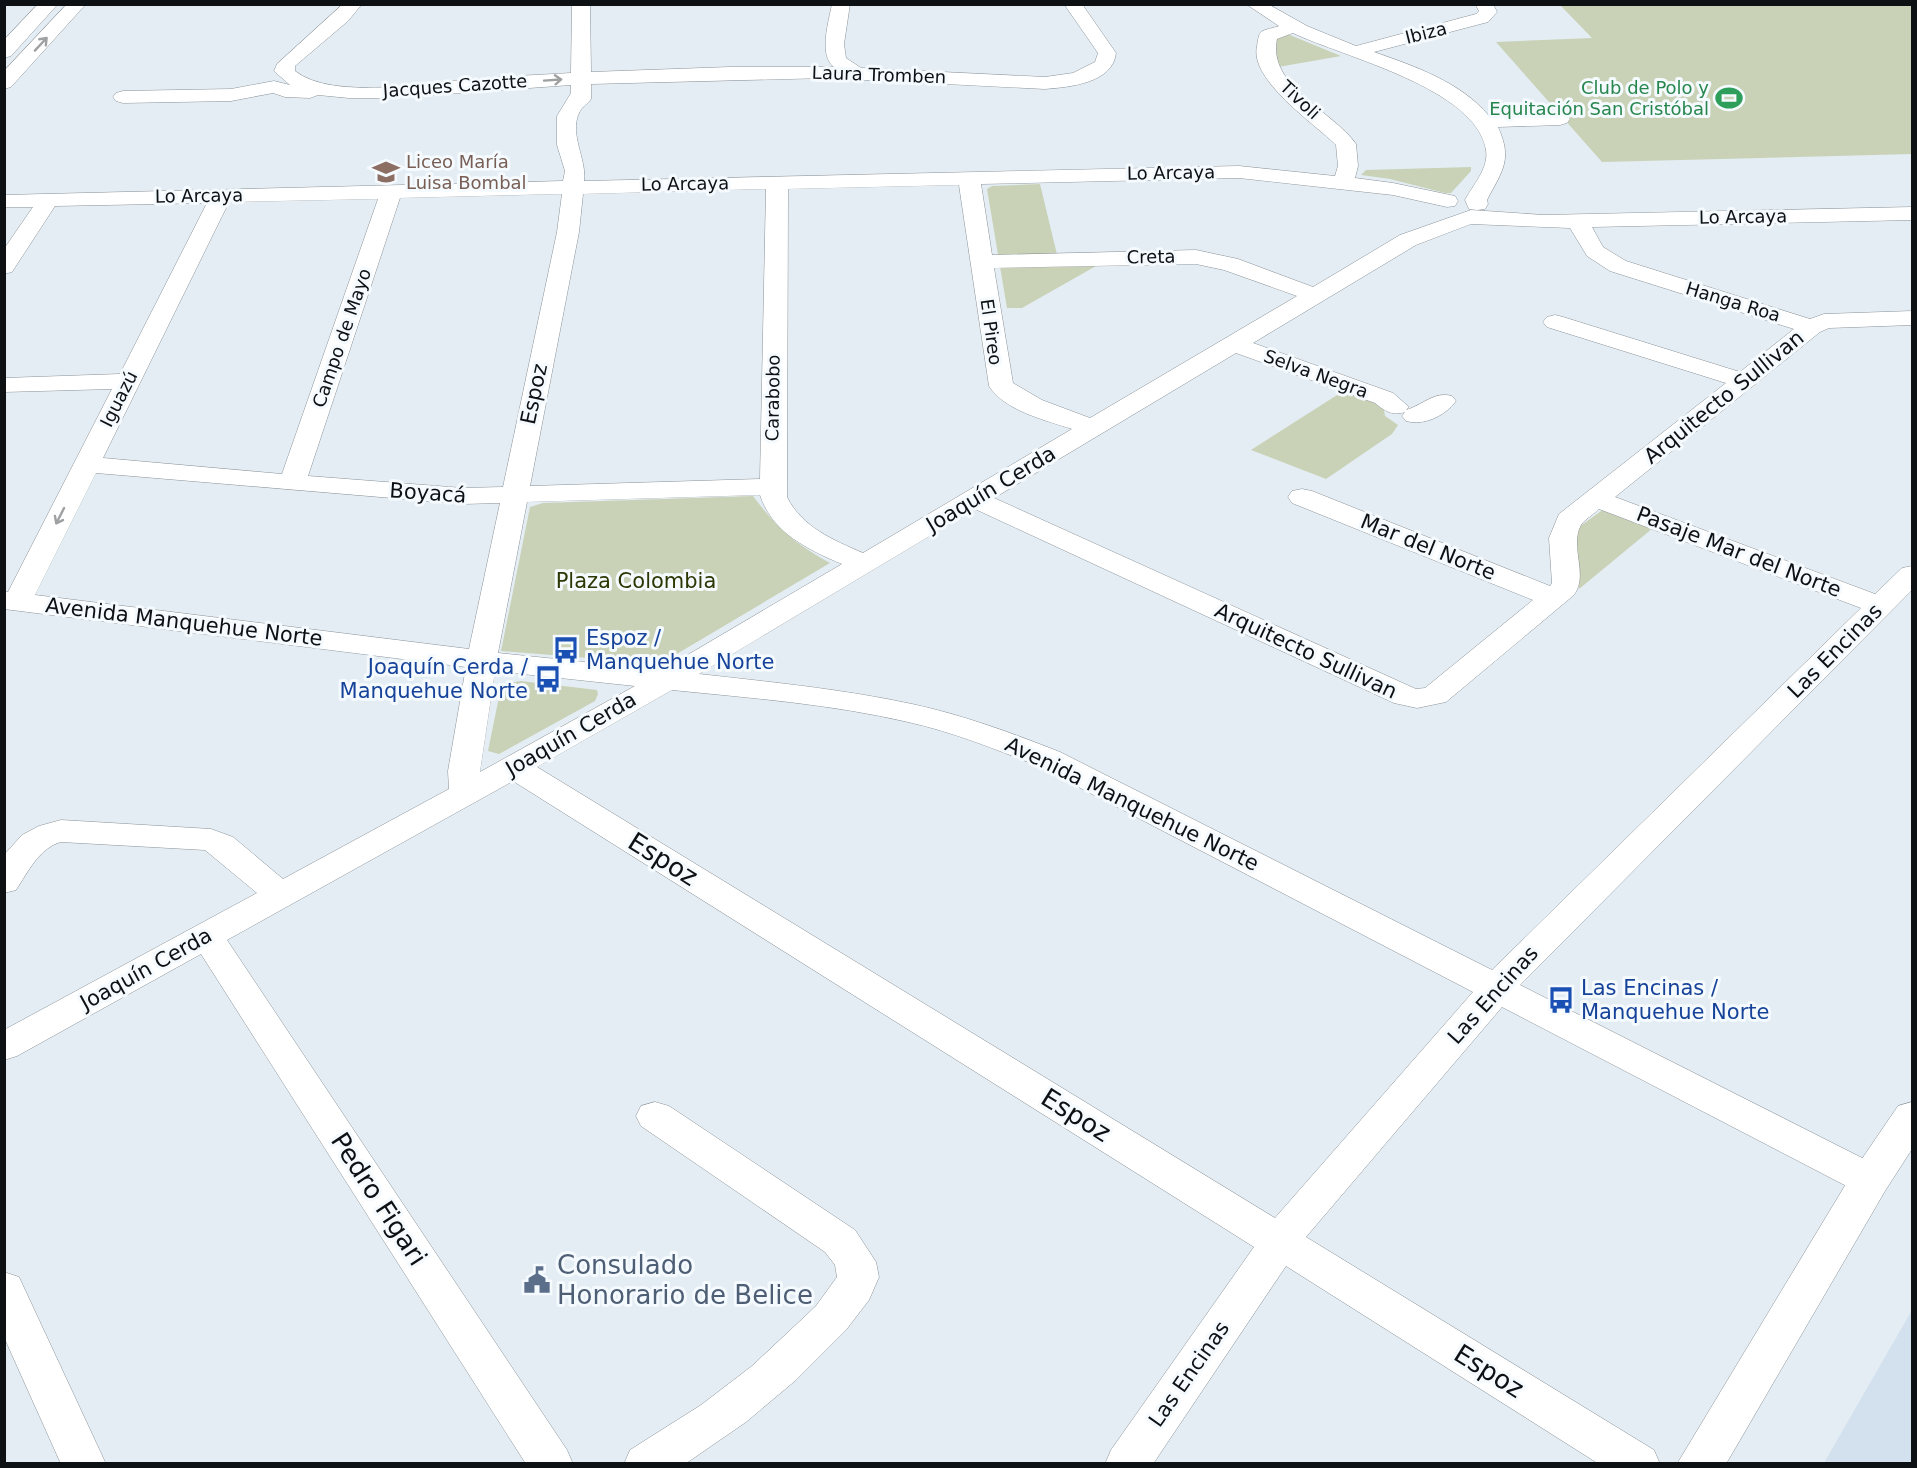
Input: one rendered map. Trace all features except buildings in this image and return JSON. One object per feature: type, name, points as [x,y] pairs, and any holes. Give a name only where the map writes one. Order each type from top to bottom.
[{"type":"main road","points":[[6,49],[49,4]]},
{"type":"main road","points":[[1700,1464],[1870,1180],[1912,1117]]},
{"type":"street","points":[[4,83],[76,4]]},
{"type":"street","points":[[274,87],[269,82],[269,75],[342,17],[354,4]]},
{"type":"street","name":"Espoz","points":[[465,794],[464,771],[482,660],[568,232],[575,179],[587,135],[587,115],[579,87],[581,4]]},
{"type":"street","points":[[841,4],[835,44],[837,60],[855,72]]},
{"type":"street","name":"Laura Tromben","points":[[579,87],[767,72],[855,72],[1032,83],[1079,78],[1102,66],[1107,53],[1073,4]]},
{"type":"street","points":[[1255,4],[1294,27],[1444,90],[1467,105],[1484,122],[1495,142],[1496,162],[1476,200],[1460,209]]},
{"type":"street","name":"Ibiza","points":[[1353,52],[1482,18],[1488,12],[1484,4]]},
{"type":"street","name":"Tivoli","points":[[1294,27],[1268,36],[1265,44],[1266,63],[1281,84],[1346,144],[1353,185]]},
{"type":"street","points":[[767,72],[816,59],[828,52],[835,44]]},
{"type":"street","name":"Jacques Cazotte","points":[[296,53],[286,64],[284,71],[301,84],[330,91]]},
{"type":"street","name":"Jacques Cazotte","points":[[123,97],[231,94],[274,87],[292,92],[579,87]]},
{"type":"street","name":"Espoz","points":[[575,179],[567,145],[567,116],[579,87]]},
{"type":"street","points":[[1484,122],[1560,119]]},
{"type":"street","name":"Lo Arcaya","points":[[4,201],[392,192],[575,179],[777,182],[1239,172],[1353,185],[1460,209],[1536,222],[1912,213]]},
{"type":"street","name":"El Pireo","points":[[969,178],[1001,386],[1010,394],[1093,428]]},
{"type":"street","name":"Carabobo","points":[[777,182],[772,487],[777,508],[793,526],[815,541],[864,564]]},
{"type":"street","name":"Campo de Mayo","points":[[292,483],[392,192]]},
{"type":"street","name":"Iguazú","points":[[11,601],[86,464],[221,196]]},
{"type":"street","points":[[4,267],[48,200]]},
{"type":"street","name":"Joaquín Cerda","points":[[4,1047],[514,767],[667,680],[1460,209]]},
{"type":"street","name":"Hanga Roa","points":[[1574,220],[1595,251],[1618,266],[1812,327]]},
{"type":"street","name":"Creta","points":[[981,262],[1196,257],[1223,262],[1315,295]]},
{"type":"street","points":[[1812,327],[1824,321],[1912,318]]},
{"type":"street","points":[[1555,322],[1744,381]]},
{"type":"street","name":"Arquitecto Sullivan","points":[[974,499],[1405,696],[1418,699],[1435,695],[1564,589],[1566,583],[1564,529],[1569,520],[1812,327]]},
{"type":"street","name":"Selva Negra","points":[[1234,344],[1384,398],[1406,412],[1427,412],[1443,401]]},
{"type":"street","points":[[4,385],[128,381]]},
{"type":"street","name":"Boyacá","points":[[86,464],[463,496],[772,487]]},
{"type":"street","name":"Mar del Norte","points":[[1326,482],[1292,504],[1553,598]]},
{"type":"street","name":"Pasaje Mar del Norte","points":[[1597,499],[1881,606]]},
{"type":"street","name":"Las Encinas","points":[[1126,1464],[1280,1242],[1497,988],[1524,958],[1912,574]]},
{"type":"street","name":"Avenida Manquehue Norte","points":[[11,601],[482,660],[823,697],[912,713],[989,735],[1049,759],[1870,1180]]},
{"type":"street","name":"Espoz","points":[[514,767],[1638,1464]]},
{"type":"street","points":[[4,882],[30,843],[42,835],[61,831],[211,840],[280,895]]},
{"type":"street","name":"Pedro Figari","points":[[207,936],[550,1464]]},
{"type":"street","points":[[646,1464],[685,1440],[757,1388],[827,1322],[849,1298],[858,1279],[855,1258],[840,1241],[655,1116]]},
{"type":"street","points":[[4,1289],[84,1464]]},
{"type":"shaded area","points":[[1912,1310],[1912,1463],[1824,1463]]},
{"type":"green space","name":"Club de Polo y Equitación San Cristóbal","points":[[1560,5],[1912,5],[1912,154],[1602,162],[1496,42],[1592,38]]},
{"type":"green space","points":[[1280,31],[1341,56],[1278,67],[1273,38]]},
{"type":"green space","points":[[1471,167],[1471,171],[1451,193],[1361,175],[1366,170]]},
{"type":"green space","points":[[1040,184],[1060,267],[1096,266],[1022,308],[1007,308],[987,189],[992,186]]},
{"type":"green space","points":[[1345,390],[1383,405],[1385,416],[1398,425],[1392,434],[1326,479],[1251,450]]},
{"type":"green space","name":"Plaza Colombia","points":[[753,496],[787,534],[806,549],[830,563],[675,655],[638,662],[501,651],[530,507],[543,503]]},
{"type":"green space","points":[[1604,509],[1653,528],[1579,589],[1576,529]]},
{"type":"green space","points":[[521,681],[597,690],[598,694],[595,701],[499,754],[488,751],[500,692],[509,683]]},
{"type":"place","name":"Club de Polo y Equitación San Cristóbal","points":[[1729,98]]},
{"type":"place","name":"Liceo María Luisa Bombal","points":[[386,172]]},
{"type":"place","name":"Espoz / Manquehue Norte","points":[[566,650]]},
{"type":"place","name":"Joaquín Cerda / Manquehue Norte","points":[[548,679]]},
{"type":"place","name":"Las Encinas / Manquehue Norte","points":[[1561,1000]]},
{"type":"place","name":"Consulado Honorario de Belice","points":[[537,1280]]}]
